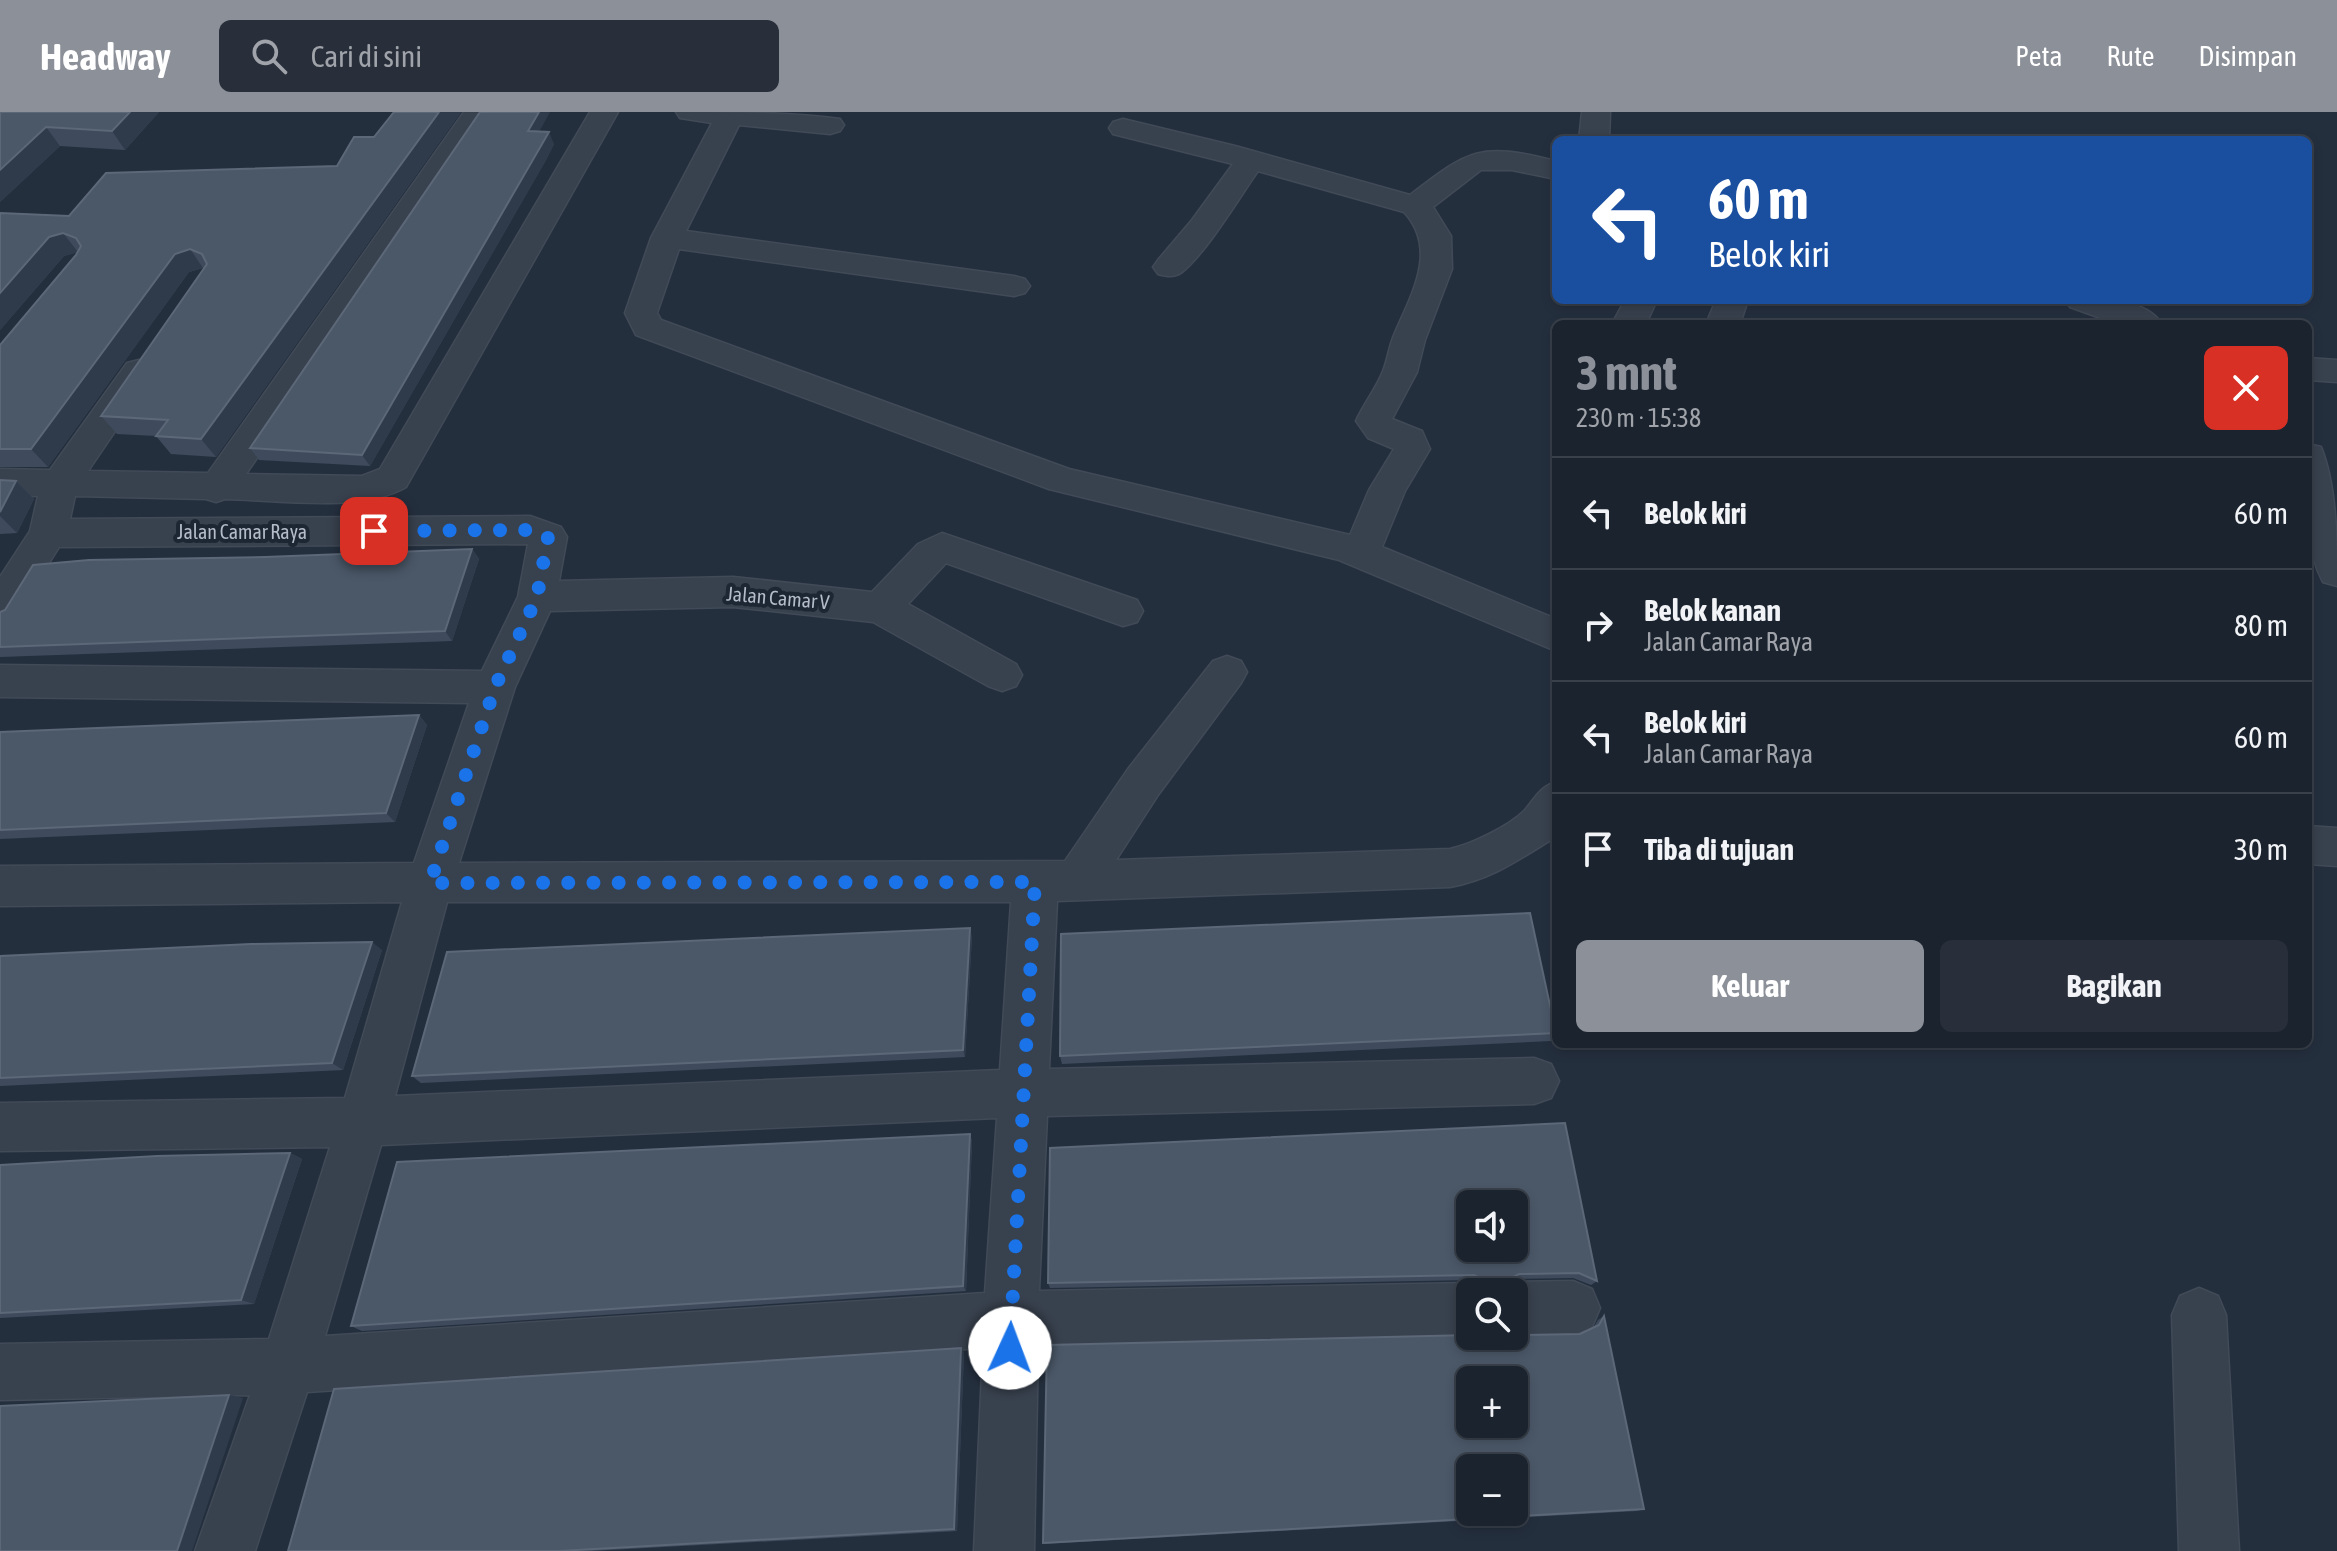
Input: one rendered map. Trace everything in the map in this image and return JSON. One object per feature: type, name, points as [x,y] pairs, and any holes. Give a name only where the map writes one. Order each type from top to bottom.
[{"type":"street","points":[[216,489],[478,112]]},
{"type":"street","points":[[0,482],[216,489],[362,489],[379,486],[393,478],[604,112]]},
{"type":"street","points":[[690,112],[830,125]]},
{"type":"street","points":[[1594,136],[1596,112]]},
{"type":"street","points":[[729,117],[667,238],[641,313],[648,327],[1062,480],[1290,532],[1361,553],[1552,634]]},
{"type":"street","points":[[1123,128],[1415,206],[1429,217],[1438,254],[1430,295],[1409,338],[1401,371],[1374,421],[1381,429],[1409,440],[1412,449],[1387,490],[1361,553]]},
{"type":"street","points":[[1169,267],[1203,227],[1251,160]]},
{"type":"street","points":[[1415,206],[1469,164],[1479,160],[1513,161],[1552,169]]},
{"type":"street","points":[[667,238],[1014,286]]},
{"type":"street","points":[[2102,311],[2132,320]]},
{"type":"street","points":[[6,592],[48,533],[59,485],[157,345]]},
{"type":"street","points":[[2312,369],[2337,371]]},
{"type":"street","points":[[2312,472],[2337,572]]},
{"type":"street","name":"Jalan Camar Raya","points":[[48,533],[530,530],[548,537],[537,597],[495,687],[430,883],[363,1122],[288,1366],[225,1551]]},
{"type":"street","points":[[881,608],[920,565],[942,547],[1123,611]]},
{"type":"street","name":"Jalan Camar V","points":[[537,597],[733,592],[881,608],[1002,675]]},
{"type":"street","points":[[1004,1551],[1011,1319],[1024,1093],[1056,881],[1143,782],[1227,672]]},
{"type":"street","points":[[0,681],[495,687]]},
{"type":"street","points":[[0,886],[1056,881],[1450,868],[1476,863],[1538,825],[1552,806]]},
{"type":"street","points":[[2312,845],[2337,847]]},
{"type":"street","points":[[0,1127],[363,1122],[1024,1093],[1534,1081]]},
{"type":"street","points":[[1528,1309],[1573,1308]]},
{"type":"street","points":[[0,1372],[288,1366],[1011,1319],[1456,1310]]},
{"type":"street","points":[[2199,1315],[2209,1551]]},
{"type":"building","points":[[0,112],[130,112],[112,131],[46,127],[0,170]]},
{"type":"building","points":[[394,112],[439,112],[201,439],[156,436],[168,420],[101,416],[207,264],[202,254],[190,249],[175,254],[31,449],[0,449],[0,345],[81,246],[76,238],[63,233],[49,237],[0,293],[0,213],[69,216],[106,173],[337,166],[354,137],[374,137]]},
{"type":"building","points":[[480,112],[539,112],[528,131],[549,132],[362,455],[250,448]]},
{"type":"building","points":[[0,480],[16,481],[0,512]]},
{"type":"building","points":[[472,549],[445,631],[0,647],[0,612],[5,610],[33,565],[89,560]]},
{"type":"building","points":[[419,715],[386,813],[0,830],[0,732]]},
{"type":"building","points":[[1530,913],[1552,1015],[1552,1033],[1060,1056],[1061,934]]},
{"type":"building","points":[[970,928],[963,1050],[412,1076],[447,952]]},
{"type":"building","points":[[372,942],[332,1063],[0,1078],[0,956],[251,944]]},
{"type":"building","points":[[1565,1123],[1597,1281],[1579,1273],[1519,1274],[1512,1278],[1480,1278],[1474,1275],[1048,1283],[1050,1148]]},
{"type":"building","points":[[970,1134],[963,1286],[351,1326],[397,1162]]},
{"type":"building","points":[[290,1153],[241,1300],[0,1313],[0,1165],[157,1156]]},
{"type":"building","points":[[1604,1316],[1644,1509],[1528,1516],[1528,1454],[1456,1454],[1456,1520],[1043,1543],[1047,1345],[1456,1335],[1456,1350],[1528,1350],[1528,1335],[1580,1334],[1599,1325]]},
{"type":"building","points":[[961,1348],[954,1529],[559,1551],[288,1551],[334,1389]]},
{"type":"building","points":[[229,1395],[177,1551],[0,1551],[0,1406]]},
{"type":"route","points":[[374,531],[530,530],[548,537],[537,597],[495,687],[430,883],[1035,882],[1010,1348]]}]
